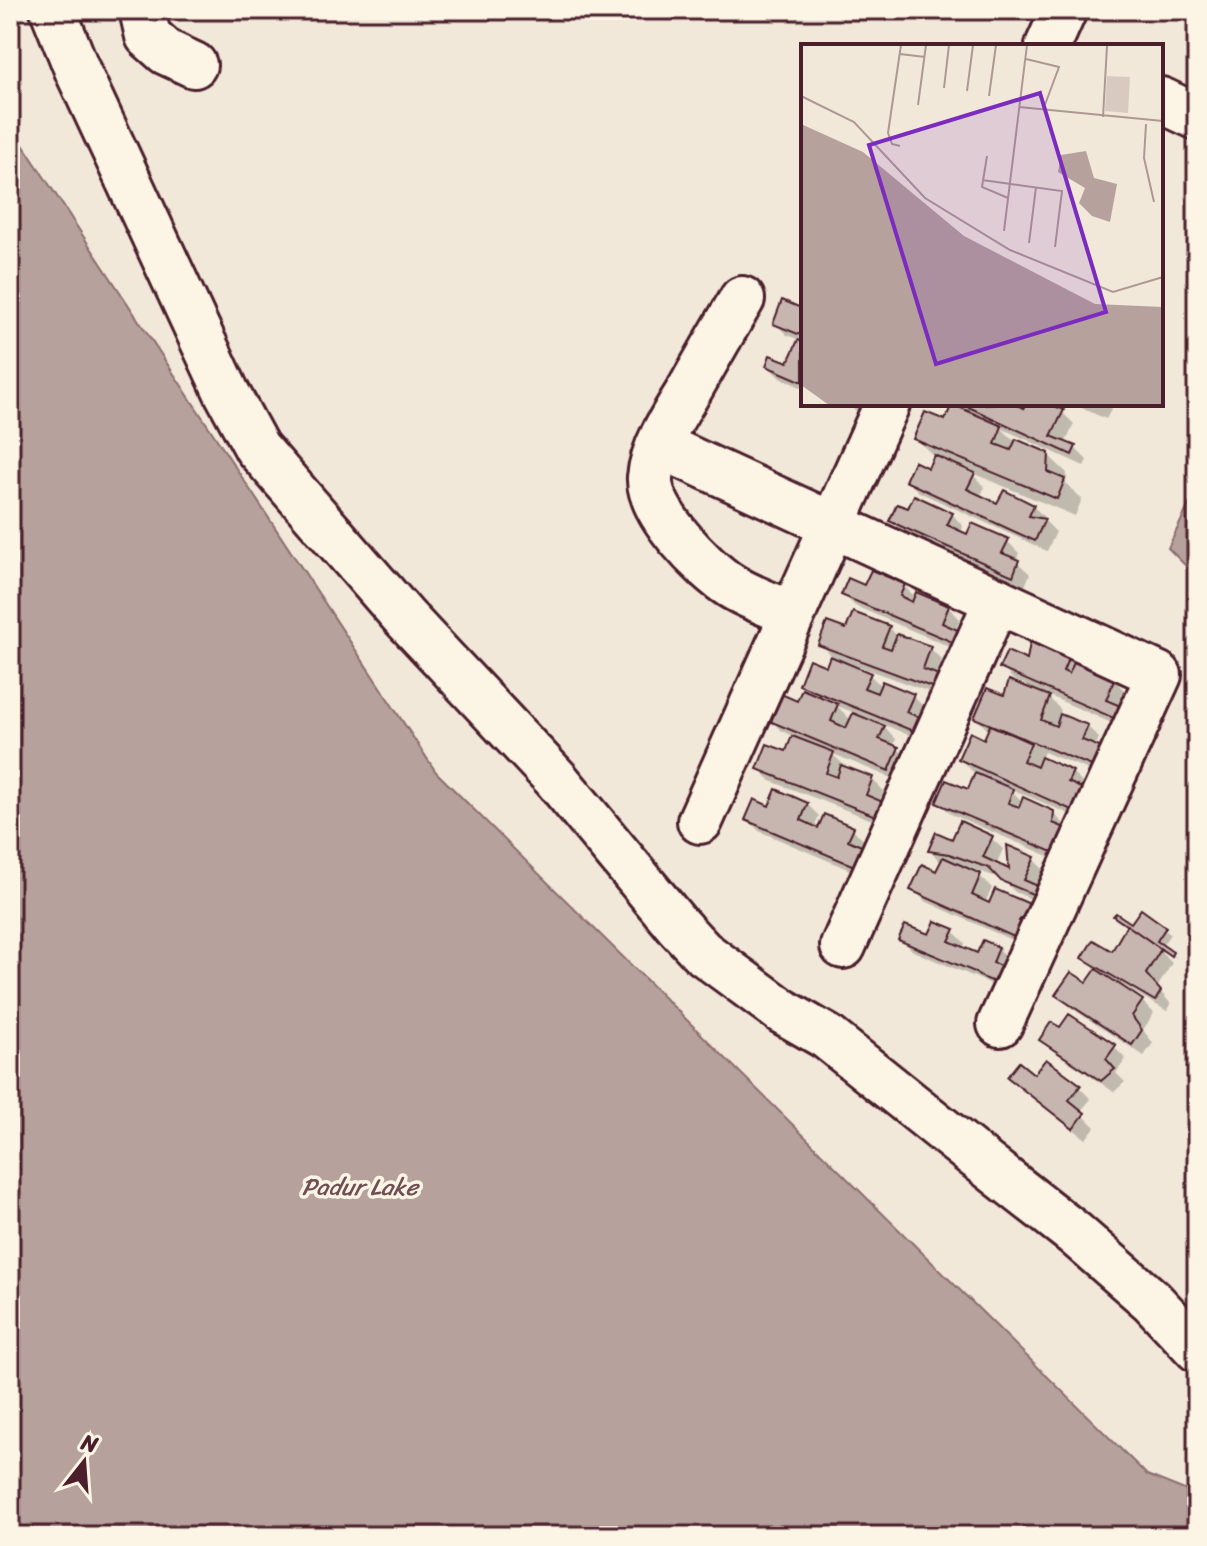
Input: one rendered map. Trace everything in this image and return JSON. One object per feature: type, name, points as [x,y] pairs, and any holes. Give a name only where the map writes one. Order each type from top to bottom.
[{"type":"street","points":[[53,10],[78,72],[227,393],[257,448],[403,616],[547,768],[702,952],[782,1011],[827,1037],[1074,1233],[1152,1301],[1197,1349]]},
{"type":"street","points":[[142,10],[148,36],[166,52],[194,65]]},
{"type":"street","points":[[1049,44],[1064,10]]},
{"type":"street","points":[[742,299],[659,445],[650,477],[650,492],[664,517],[691,552],[715,575],[735,589],[792,614]]},
{"type":"street","points":[[700,821],[886,406]]},
{"type":"street","points":[[659,445],[1159,675],[1000,1024]]},
{"type":"street","points":[[843,946],[997,600]]},
{"type":"water","name":"Padur Lake","points":[[10,125],[436,772],[1147,1475],[1197,1495],[1197,1536],[10,1536]]},
{"type":"water","points":[[1197,488],[1197,577],[1168,548]]},
{"type":"building","points":[[782,300],[801,308],[801,335],[773,324]]},
{"type":"building","points":[[798,340],[801,341],[801,381],[766,366],[770,355],[788,362]]},
{"type":"building","points":[[951,406],[957,406],[1002,426],[995,444],[1011,450],[1016,439],[1049,453],[1048,472],[1065,479],[1057,499],[913,439],[925,412],[945,420]]},
{"type":"building","points":[[966,406],[1055,406],[1064,410],[1051,436],[1076,446],[1072,455]]},
{"type":"building","points":[[934,455],[975,473],[967,489],[997,503],[1004,490],[1034,505],[1029,516],[1045,519],[1035,541],[905,481],[914,461],[928,468]]},
{"type":"building","points":[[914,495],[953,513],[947,525],[967,534],[972,523],[1009,539],[1002,553],[1019,560],[1013,576],[889,521],[897,504],[908,508]]},
{"type":"building","points":[[871,570],[905,584],[900,596],[912,602],[916,592],[949,606],[942,623],[962,632],[957,644],[841,595],[848,578],[864,585]]},
{"type":"building","points":[[853,612],[890,626],[882,646],[891,649],[897,634],[931,646],[923,669],[939,675],[934,688],[818,645],[827,622],[846,629]]},
{"type":"building","points":[[1031,637],[1070,654],[1063,671],[1069,674],[1075,660],[1115,678],[1106,700],[1123,707],[1118,720],[999,668],[1007,651],[1027,660]]},
{"type":"building","points":[[830,656],[871,673],[864,688],[877,693],[882,681],[914,694],[906,712],[924,719],[918,733],[799,685],[809,659],[826,666]]},
{"type":"building","points":[[1009,680],[1050,696],[1041,720],[1056,726],[1060,714],[1088,725],[1082,740],[1102,748],[1094,767],[974,718],[987,688],[1004,695]]},
{"type":"building","points":[[802,689],[838,704],[831,721],[846,728],[853,713],[885,726],[879,739],[899,747],[889,771],[767,720],[779,693],[797,701]]},
{"type":"building","points":[[990,725],[1031,743],[1023,761],[1037,767],[1041,757],[1073,771],[1068,782],[1085,790],[1076,812],[958,759],[970,732],[984,739]]},
{"type":"building","points":[[792,736],[834,752],[826,773],[837,777],[841,765],[873,777],[866,795],[883,802],[878,817],[757,769],[767,744],[786,751]]},
{"type":"building","points":[[975,773],[1013,789],[1008,803],[1019,807],[1023,797],[1054,811],[1053,823],[1070,830],[1060,855],[936,803],[946,780],[968,789]]},
{"type":"building","points":[[776,789],[808,803],[801,820],[818,828],[824,814],[854,827],[848,840],[868,849],[859,868],[745,820],[754,799],[769,806]]},
{"type":"building","points":[[960,821],[993,836],[983,857],[1009,869],[1007,845],[1035,857],[1024,880],[1040,887],[1035,895],[1001,881],[989,868],[949,854],[928,851],[936,832],[952,839]]},
{"type":"building","points":[[943,857],[981,874],[972,895],[989,903],[995,889],[1032,905],[1019,921],[1032,927],[1025,942],[910,890],[922,864],[936,871]]},
{"type":"building","points":[[1141,909],[1166,927],[1157,941],[1173,952],[1171,956],[1113,916],[1116,913],[1131,923]]},
{"type":"building","points":[[935,921],[955,929],[949,941],[977,953],[983,940],[999,947],[993,963],[1011,970],[1004,986],[898,940],[905,925],[929,934]]},
{"type":"building","points":[[1127,925],[1161,949],[1146,974],[1161,991],[1155,1001],[1082,958],[1093,940],[1112,951]]},
{"type":"building","points":[[1096,969],[1143,1000],[1132,1016],[1142,1030],[1132,1045],[1055,995],[1071,972],[1087,982]]},
{"type":"building","points":[[1069,1014],[1116,1045],[1106,1059],[1115,1069],[1101,1081],[1039,1040],[1051,1022],[1060,1027]]},
{"type":"building","points":[[1046,1059],[1081,1085],[1069,1100],[1085,1113],[1073,1129],[1007,1077],[1019,1062],[1034,1074]]}]
